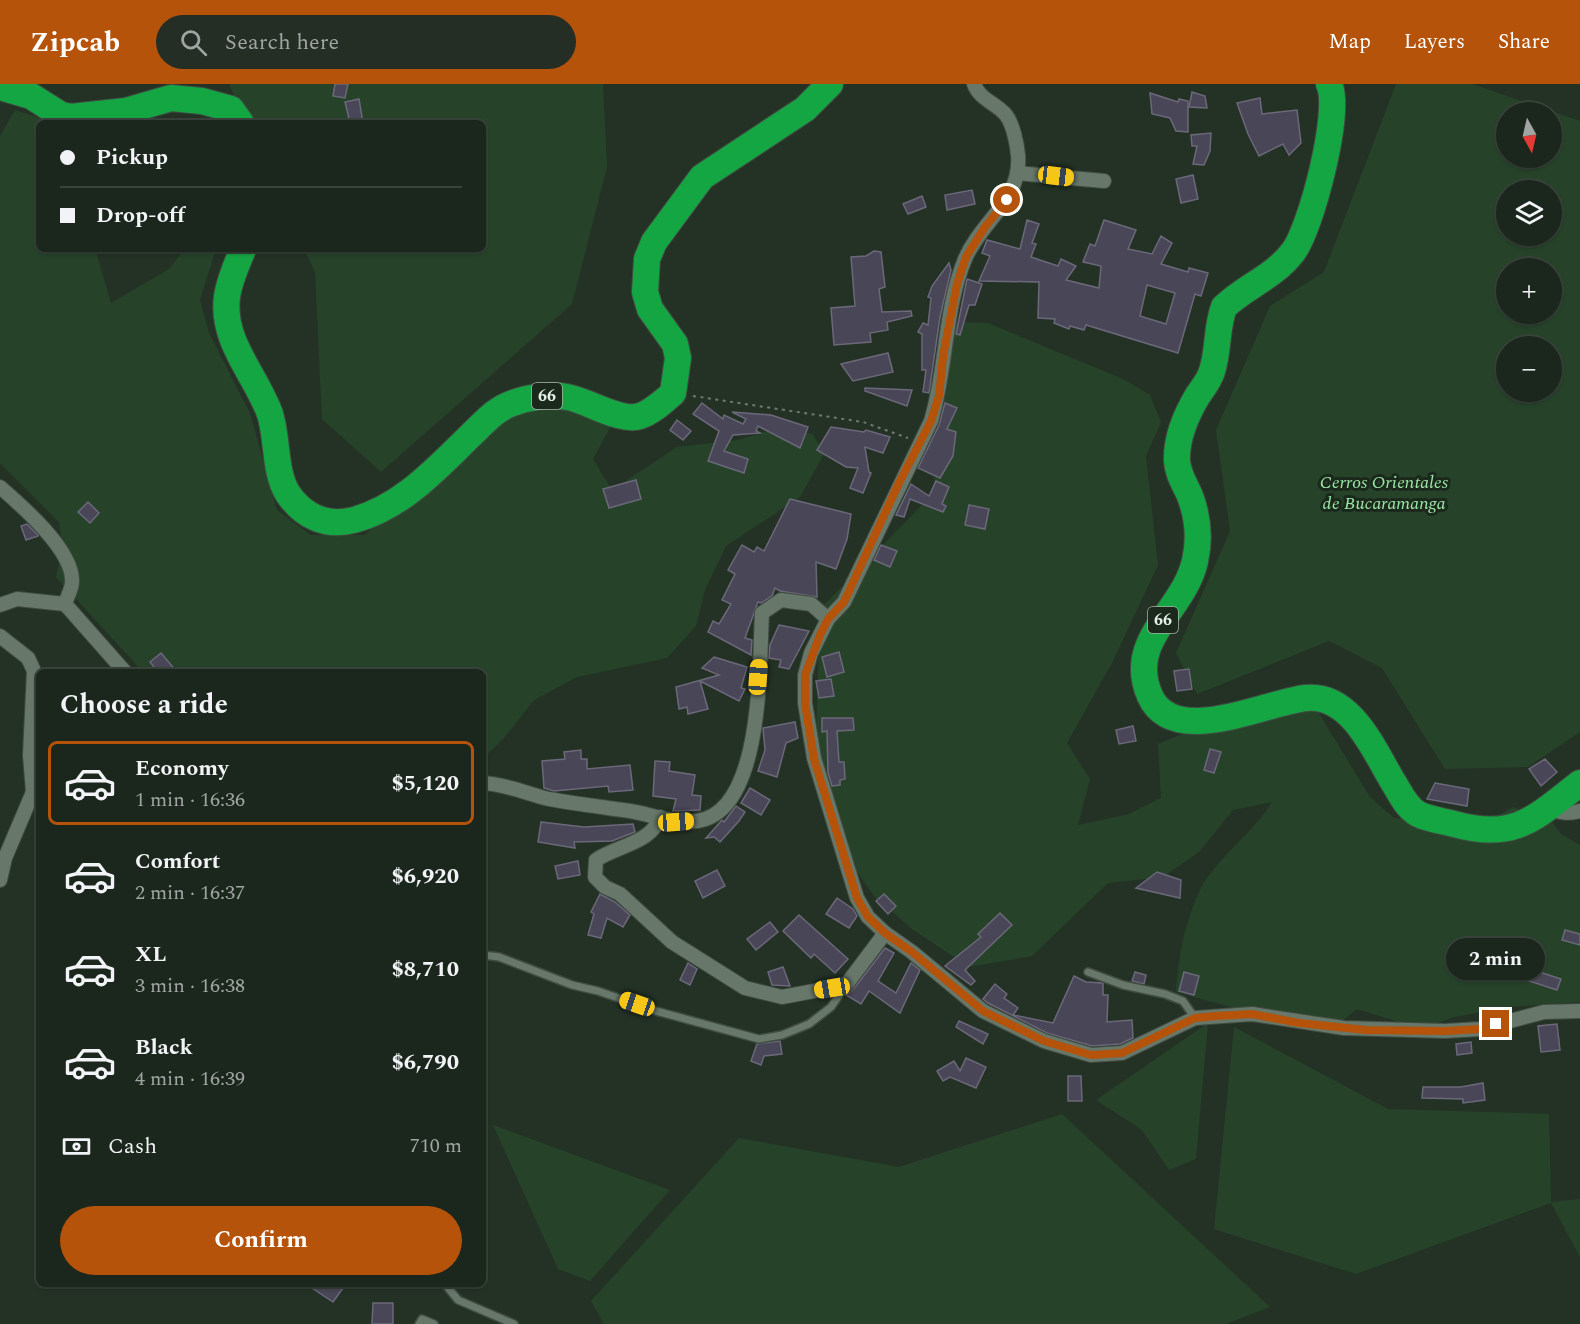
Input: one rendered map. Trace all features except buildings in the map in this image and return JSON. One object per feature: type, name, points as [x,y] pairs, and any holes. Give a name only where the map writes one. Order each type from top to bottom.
[{"type":"highway","points":[[673,393],[678,358],[675,344],[650,309],[645,292],[647,259],[654,242],[702,177],[805,109],[830,84]]},
{"type":"highway","name":"66","points":[[1329,84],[1334,105],[1330,137],[1300,241],[1272,273],[1224,306],[1216,335],[1212,372],[1187,412],[1182,428],[1177,462],[1179,476],[1196,512],[1198,544],[1190,578],[1182,596],[1152,636],[1143,659],[1146,684],[1161,711],[1173,718],[1184,720],[1217,720],[1309,698],[1338,704],[1358,725],[1405,802],[1418,814],[1466,827],[1508,830],[1534,818],[1580,783]]},
{"type":"highway","points":[[0,87],[31,96],[61,116],[126,111],[171,98],[202,101],[231,109],[239,120]]},
{"type":"highway","name":"66","points":[[242,252],[227,295],[226,310],[234,343],[270,415],[281,475],[287,493],[308,515],[321,521],[344,523],[382,511],[421,482],[501,407],[541,396],[568,397],[629,418],[641,416],[673,393]]},
{"type":"street","points":[[974,84],[977,93],[1006,116],[1018,155],[1017,173],[1007,200],[985,227],[966,257],[955,294],[939,396],[931,421],[844,602],[828,619],[811,653],[805,675],[805,704],[814,759],[857,898],[868,917],[885,933],[991,1016],[1044,1041],[1091,1055],[1122,1053],[1195,1018],[1252,1014],[1344,1028],[1445,1031],[1480,1029],[1544,1012],[1580,1011]]},
{"type":"street","points":[[1017,173],[1104,181]]},
{"type":"street","points":[[0,487],[37,519],[70,566],[73,583],[64,604]]},
{"type":"street","points":[[0,604],[17,598],[64,604],[122,669]]},
{"type":"street","points":[[486,784],[548,799],[660,817],[676,822],[700,821],[713,816],[735,796],[747,764],[756,720],[762,613],[781,600],[811,604],[828,619]]},
{"type":"street","points":[[0,636],[28,658],[34,671],[30,755],[33,792],[5,858],[0,880]]},
{"type":"street","points":[[1549,806],[1557,812],[1580,811]]},
{"type":"street","points":[[660,817],[658,826],[651,833],[634,843],[609,851],[596,860],[595,877],[605,887],[621,894],[672,942],[745,988],[782,997],[846,985],[885,933]]},
{"type":"lane","points":[[486,955],[499,957],[572,986],[598,991],[656,1011],[759,1039],[782,1035],[809,1024],[831,1007],[846,985]]},
{"type":"lane","points":[[1088,972],[1123,985],[1165,994],[1183,1001],[1195,1018]]},
{"type":"lane","points":[[447,1287],[458,1300],[514,1324]]},
{"type":"lane","points":[[419,1324],[422,1319],[434,1324]]},
{"type":"path","points":[[673,393],[862,422],[919,442]]},
{"type":"green space","points":[[229,84],[603,84],[607,167],[572,304],[381,472],[322,419],[315,272],[305,252],[486,252],[486,120],[245,120]]},
{"type":"green space","name":"Cerros Orientales de Bucaramanga","points":[[1396,84],[1472,84],[1525,102],[1496,102],[1496,168],[1562,168],[1562,115],[1580,121],[1580,732],[1528,767],[1445,769],[1382,668],[1329,641],[1197,694],[1176,653],[1230,531],[1216,430],[1270,306],[1324,272]]},
{"type":"green space","points":[[15,110],[46,120],[36,120],[36,252],[96,252],[111,303],[169,269],[183,252],[215,252],[200,300],[209,333],[250,413],[277,510],[311,535],[365,535],[500,411],[548,399],[613,422],[593,459],[612,490],[677,447],[738,440],[777,428],[813,434],[824,454],[800,497],[726,546],[705,590],[696,626],[667,658],[577,677],[534,700],[504,738],[486,755],[486,669],[140,669],[56,577],[62,548],[59,522],[0,463],[0,136]]},
{"type":"green space","points":[[949,322],[988,323],[1125,380],[1150,395],[1161,422],[1146,456],[1158,565],[1112,663],[1067,743],[1090,779],[1078,825],[1129,814],[1161,798],[1158,744],[1261,702],[1317,710],[1370,797],[1394,818],[1485,823],[1513,807],[1526,812],[1544,811],[1561,834],[1580,845],[1580,1002],[1510,1007],[1454,1017],[1422,1029],[1357,1009],[1332,1029],[1297,1025],[1176,992],[1183,939],[1201,888],[1272,802],[1233,810],[1199,852],[1163,877],[1108,883],[1032,956],[969,967],[912,929],[874,896],[837,843],[816,740],[820,609],[931,496],[938,461],[939,405]]},
{"type":"green space","points":[[1208,1023],[1196,1159],[1169,1170],[1142,1130],[1096,1100]]},
{"type":"green space","points":[[1234,1027],[1388,1109],[1549,1114],[1551,1202],[1580,1199],[1580,1257],[1551,1203],[1356,1274],[1214,1229]]},
{"type":"green space","points":[[1062,1114],[1270,1307],[1226,1324],[604,1324],[591,1301],[739,1138],[899,1167]]},
{"type":"green space","points":[[493,1125],[670,1190],[590,1281],[558,1269]]},
{"type":"route","points":[[1007,200],[985,227],[966,257],[957,284],[943,356],[939,396],[931,421],[898,485],[844,602],[840,609],[828,619],[811,653],[805,675],[805,704],[814,759],[857,898],[868,917],[983,1011],[1006,1025],[1044,1041],[1091,1055],[1122,1053],[1195,1018],[1216,1016],[1252,1014],[1299,1023],[1366,1030],[1432,1029],[1445,1031],[1480,1029],[1496,1024]]}]
